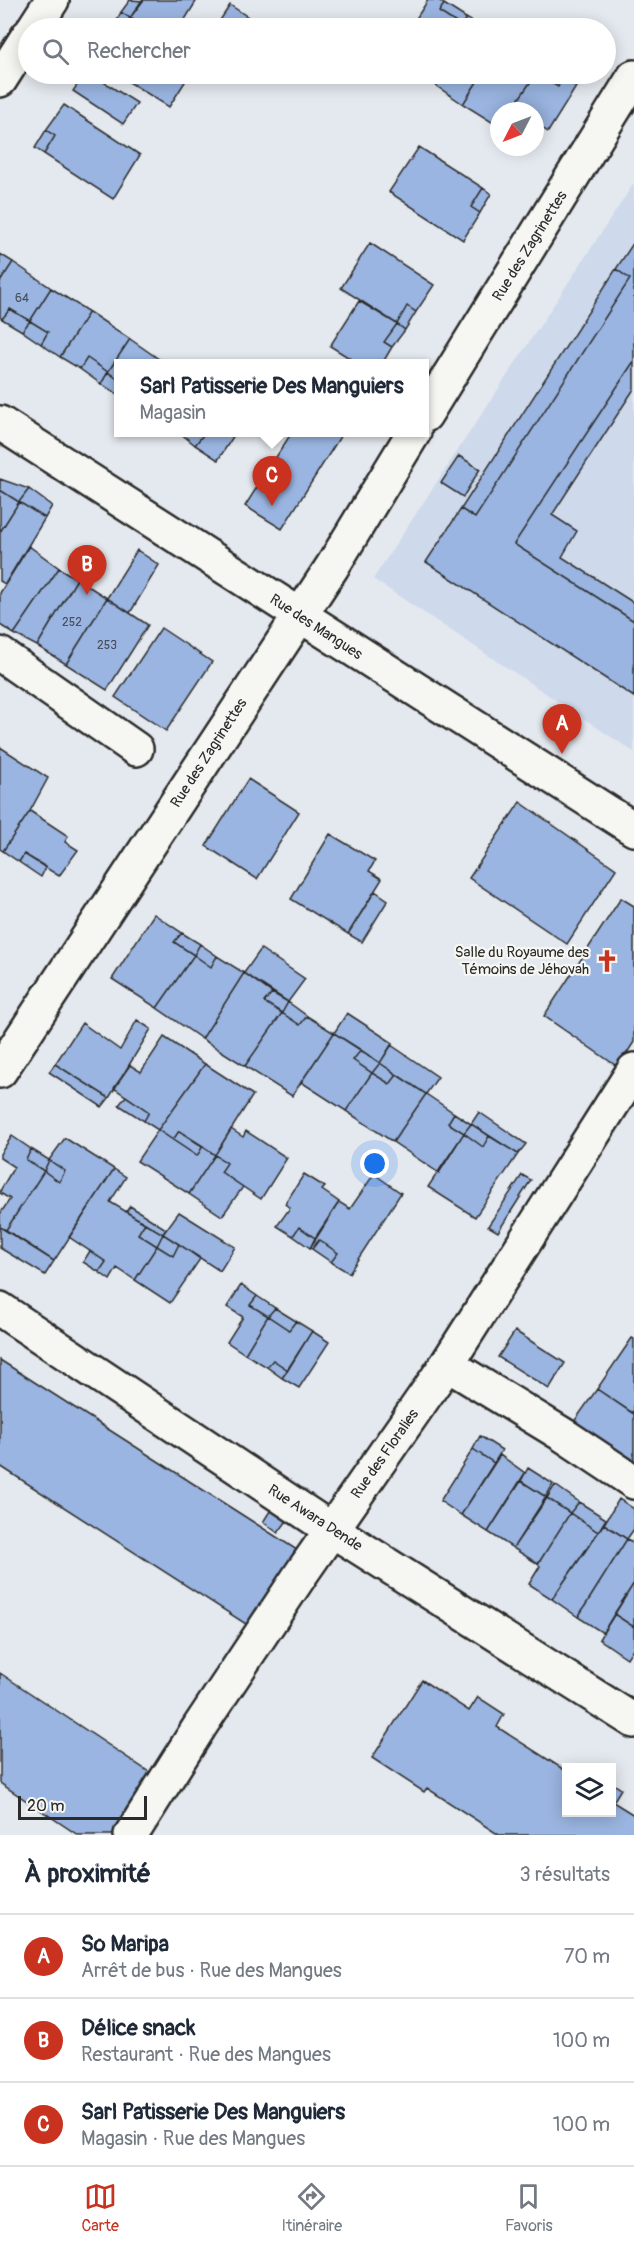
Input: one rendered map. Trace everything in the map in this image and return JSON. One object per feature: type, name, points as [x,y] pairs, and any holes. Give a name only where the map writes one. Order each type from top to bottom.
[{"type":"street","points":[[40,18],[52,0]]},
{"type":"street","points":[[0,80],[18,52]]},
{"type":"street","name":"Rue des Zagrinettes","points":[[429,409],[634,77]]},
{"type":"street","name":"Rue des Mangues","points":[[0,423],[634,829]]},
{"type":"street","name":"Rue des Zagrinettes","points":[[0,1071],[299,616],[411,437]]},
{"type":"street","points":[[0,654],[136,749]]},
{"type":"street","name":"Rue des Floralies","points":[[131,1835],[200,1726],[447,1364],[634,1070]]},
{"type":"street","name":"Rue Awara Dende","points":[[0,1309],[332,1530],[634,1721]]},
{"type":"street","points":[[447,1364],[634,1482]]},
{"type":"shaded area","points":[[634,183],[634,752],[373,579]]},
{"type":"building","points":[[130,0],[143,1],[130,18],[121,12]]},
{"type":"building","points":[[142,0],[197,0],[186,18],[130,18]]},
{"type":"building","points":[[428,0],[438,0],[444,4],[439,12],[448,18],[416,18]]},
{"type":"building","points":[[444,4],[466,18],[448,18],[439,12]]},
{"type":"building","points":[[230,5],[250,18],[222,18]]},
{"type":"building","points":[[121,12],[130,18],[118,18]]},
{"type":"building","points":[[78,84],[107,84],[137,103],[123,124],[73,91]]},
{"type":"building","points":[[132,84],[184,84],[169,107]]},
{"type":"building","points":[[436,84],[476,84],[463,104]]},
{"type":"building","points":[[476,84],[529,84],[517,102],[490,102],[490,121],[463,104]]},
{"type":"building","points":[[529,84],[553,84],[558,87],[559,84],[572,84],[576,87],[548,132],[544,129],[544,102],[517,102]]},
{"type":"building","points":[[64,105],[140,155],[113,199],[44,154],[55,136],[46,130]]},
{"type":"building","points":[[46,130],[55,136],[44,154],[35,148]]},
{"type":"building","points":[[419,147],[483,188],[471,207],[480,213],[463,240],[389,192]]},
{"type":"building","points":[[483,188],[491,194],[480,213],[471,207]]},
{"type":"building","points":[[634,242],[634,361],[514,544],[634,621],[634,697],[426,562],[461,509],[475,518],[630,279],[616,269]]},
{"type":"building","points":[[370,243],[434,285],[416,312],[407,306],[397,324],[341,288]]},
{"type":"building","points":[[0,254],[13,262],[0,282]]},
{"type":"building","points":[[13,262],[51,288],[30,321],[10,309],[2,319],[0,317],[0,282]]},
{"type":"building","points":[[616,269],[630,279],[475,518],[461,509]]},
{"type":"building","points":[[51,288],[89,312],[60,357],[41,344],[48,332],[30,321]]},
{"type":"building","points":[[359,301],[397,324],[384,342],[392,347],[385,359],[351,359],[330,346]]},
{"type":"building","points":[[407,306],[416,312],[405,330],[397,324]]},
{"type":"building","points":[[10,309],[30,321],[22,331],[2,319]]},
{"type":"building","points":[[89,312],[130,339],[117,359],[114,359],[108,372],[87,358],[80,369],[60,357]]},
{"type":"building","points":[[30,321],[48,332],[41,344],[22,331]]},
{"type":"building","points":[[397,324],[405,330],[392,347],[384,342]]},
{"type":"building","points":[[130,339],[159,359],[117,359]]},
{"type":"building","points":[[87,358],[108,372],[101,384],[80,369]]},
{"type":"building","points":[[634,361],[634,389],[552,515],[577,531],[562,557],[634,603],[634,621],[514,544]]},
{"type":"building","points":[[114,363],[114,376],[108,372]]},
{"type":"building","points":[[108,372],[114,376],[114,392],[101,384]]},
{"type":"building","points":[[185,437],[201,437],[195,445]]},
{"type":"building","points":[[201,437],[233,437],[218,460],[195,445]]},
{"type":"building","points":[[289,437],[340,437],[282,529],[245,506]]},
{"type":"building","points":[[459,456],[480,469],[463,497],[441,483]]},
{"type":"building","points":[[0,479],[29,489],[19,502],[0,490]]},
{"type":"building","points":[[29,489],[52,506],[45,518],[19,502]]},
{"type":"building","points":[[0,490],[19,502],[0,532]]},
{"type":"building","points":[[19,502],[45,518],[5,584],[0,581],[0,532]]},
{"type":"building","points":[[29,546],[59,568],[14,634],[0,625],[0,593]]},
{"type":"building","points":[[137,550],[159,565],[130,613],[107,598]]},
{"type":"building","points":[[59,568],[77,579],[37,646],[14,634]]},
{"type":"building","points":[[77,579],[107,598],[66,664],[37,646]]},
{"type":"building","points":[[107,598],[148,625],[107,690],[66,664]]},
{"type":"building","points":[[161,628],[212,662],[166,731],[115,697]]},
{"type":"building","points":[[0,747],[48,778],[30,811],[3,851],[0,849]]},
{"type":"building","points":[[248,779],[299,812],[257,879],[206,846]]},
{"type":"building","points":[[520,802],[616,869],[567,944],[469,878]]},
{"type":"building","points":[[30,811],[68,836],[65,842],[78,850],[59,876],[24,854],[19,862],[3,851]]},
{"type":"building","points":[[330,834],[375,861],[369,871],[382,879],[348,934],[291,899]]},
{"type":"building","points":[[24,854],[46,867],[41,877],[19,862]]},
{"type":"building","points":[[375,891],[388,900],[362,942],[348,934]]},
{"type":"building","name":"Salle du Royaume des Témoins de Jéhovah","points":[[621,898],[634,906],[634,1042],[618,1067],[544,1016]]},
{"type":"building","points":[[154,914],[182,933],[174,942],[194,955],[157,1008],[112,979]]},
{"type":"building","points":[[182,933],[200,944],[194,955],[174,942]]},
{"type":"building","points":[[200,944],[217,956],[211,967],[194,955]]},
{"type":"building","points":[[261,949],[305,979],[288,1002],[244,973]]},
{"type":"building","points":[[194,955],[211,967],[217,956],[244,973],[202,1039],[157,1008]]},
{"type":"building","points":[[244,973],[272,993],[264,1002],[282,1013],[245,1066],[202,1039]]},
{"type":"building","points":[[272,993],[288,1002],[282,1013],[264,1002]]},
{"type":"building","points":[[288,1002],[307,1016],[300,1025],[282,1013]]},
{"type":"building","points":[[282,1013],[300,1025],[307,1016],[334,1033],[292,1096],[245,1066]]},
{"type":"building","points":[[347,1013],[393,1043],[380,1063],[334,1033]]},
{"type":"building","points":[[137,1020],[151,1029],[109,1098],[55,1064],[82,1023],[120,1050]]},
{"type":"building","points":[[334,1033],[361,1050],[353,1060],[372,1073],[346,1111],[301,1082]]},
{"type":"building","points":[[164,1037],[205,1064],[158,1130],[144,1121],[149,1112],[114,1088],[130,1065],[141,1072]]},
{"type":"building","points":[[391,1045],[438,1077],[426,1094],[380,1063]]},
{"type":"building","points":[[361,1050],[380,1063],[372,1073],[353,1060]]},
{"type":"building","points":[[380,1063],[397,1075],[390,1084],[372,1073]]},
{"type":"building","points":[[55,1064],[109,1098],[102,1107],[49,1072]]},
{"type":"building","points":[[205,1064],[253,1095],[215,1155],[179,1131],[173,1140],[158,1130]]},
{"type":"building","points":[[372,1073],[390,1084],[397,1075],[426,1094],[393,1142],[346,1111]]},
{"type":"building","points":[[426,1094],[454,1113],[448,1123],[464,1133],[439,1173],[393,1142]]},
{"type":"building","points":[[126,1096],[149,1112],[144,1121],[119,1105]]},
{"type":"building","points":[[479,1112],[526,1144],[518,1154],[471,1124]]},
{"type":"building","points":[[454,1113],[471,1124],[464,1133],[448,1123]]},
{"type":"building","points":[[471,1124],[489,1136],[483,1147],[464,1133]]},
{"type":"building","points":[[231,1129],[243,1137],[246,1131],[287,1158],[261,1199],[221,1172],[227,1163],[215,1155]]},
{"type":"building","points":[[158,1130],[197,1156],[203,1146],[215,1155],[189,1194],[137,1161]]},
{"type":"building","points":[[179,1131],[203,1146],[197,1156],[173,1140]]},
{"type":"building","points":[[464,1133],[483,1147],[489,1136],[518,1154],[475,1217],[428,1187]]},
{"type":"building","points":[[12,1136],[31,1149],[26,1160],[44,1171],[6,1230],[0,1227],[0,1214],[10,1199],[0,1191],[14,1167],[0,1158],[0,1154]]},
{"type":"building","points":[[65,1138],[114,1169],[54,1261],[6,1230],[44,1171],[59,1182],[65,1171],[49,1160]]},
{"type":"building","points":[[31,1149],[49,1160],[44,1171],[26,1160]]},
{"type":"building","points":[[215,1155],[227,1163],[221,1172],[243,1187],[222,1216],[189,1194]]},
{"type":"building","points":[[49,1160],[65,1171],[59,1182],[44,1171]]},
{"type":"building","points":[[114,1169],[126,1177],[110,1202],[145,1223],[138,1234],[157,1246],[135,1280],[117,1268],[110,1280],[99,1272],[106,1262],[69,1237]]},
{"type":"building","points":[[304,1174],[325,1187],[322,1190],[339,1202],[315,1238],[299,1227],[293,1236],[277,1226],[290,1208],[285,1204]]},
{"type":"building","points":[[374,1174],[401,1193],[349,1273],[331,1262],[338,1253],[319,1240],[312,1249],[310,1248],[339,1202],[350,1209]]},
{"type":"building","points":[[522,1175],[531,1180],[498,1232],[488,1226]]},
{"type":"building","points":[[130,1206],[166,1229],[163,1234],[126,1212]]},
{"type":"building","points":[[179,1212],[235,1247],[220,1271],[163,1234]]},
{"type":"building","points":[[145,1223],[163,1234],[157,1246],[138,1234]]},
{"type":"building","points":[[0,1227],[54,1261],[45,1275],[0,1248]]},
{"type":"building","points":[[299,1227],[315,1238],[310,1248],[293,1236]]},
{"type":"building","points":[[163,1234],[179,1244],[173,1256],[157,1246]]},
{"type":"building","points":[[319,1240],[338,1253],[331,1262],[312,1249]]},
{"type":"building","points":[[179,1244],[200,1259],[170,1303],[135,1280],[157,1246],[173,1256]]},
{"type":"building","points":[[90,1251],[106,1262],[99,1272],[83,1262]]},
{"type":"building","points":[[241,1285],[257,1296],[250,1305],[268,1316],[245,1354],[227,1342],[243,1317],[227,1307]]},
{"type":"building","points":[[257,1296],[275,1308],[268,1316],[250,1305]]},
{"type":"building","points":[[275,1308],[296,1321],[289,1330],[268,1316]]},
{"type":"building","points":[[268,1316],[289,1330],[296,1321],[312,1331],[288,1370],[273,1360],[267,1367],[245,1354]]},
{"type":"building","points":[[312,1331],[329,1342],[299,1388],[282,1378]]},
{"type":"building","points":[[515,1331],[565,1363],[549,1389],[498,1357]]},
{"type":"building","points":[[632,1338],[634,1339],[634,1410],[632,1413],[597,1389]]},
{"type":"building","points":[[0,1360],[297,1550],[249,1626],[0,1466]]},
{"type":"building","points":[[273,1360],[288,1370],[282,1378],[267,1367]]},
{"type":"building","points":[[597,1389],[634,1414],[634,1466],[571,1426]]},
{"type":"building","points":[[480,1436],[502,1450],[494,1463],[473,1449]]},
{"type":"building","points":[[473,1449],[494,1463],[461,1515],[440,1501]]},
{"type":"building","points":[[500,1455],[525,1473],[488,1532],[461,1515]]},
{"type":"building","points":[[528,1468],[553,1484],[546,1497],[521,1481]]},
{"type":"building","points":[[521,1481],[546,1497],[513,1548],[488,1532]]},
{"type":"building","points":[[555,1485],[579,1502],[570,1513],[547,1498]]},
{"type":"building","points":[[547,1498],[570,1513],[538,1564],[513,1548]]},
{"type":"building","points":[[619,1499],[634,1509],[634,1529],[627,1539],[604,1524]]},
{"type":"building","points":[[579,1502],[606,1519],[598,1532],[570,1513]]},
{"type":"building","points":[[275,1503],[292,1514],[278,1533],[263,1522]]},
{"type":"building","points":[[570,1513],[598,1532],[552,1599],[529,1584],[540,1566],[538,1564]]},
{"type":"building","points":[[604,1524],[627,1539],[578,1617],[552,1599]]},
{"type":"building","points":[[627,1539],[634,1543],[634,1583],[603,1633],[578,1617]]},
{"type":"building","points":[[634,1583],[634,1627],[614,1614]]},
{"type":"building","points":[[614,1614],[634,1627],[634,1647],[627,1658],[599,1639]]},
{"type":"building","points":[[0,1673],[152,1774],[112,1835],[78,1835],[0,1783]]},
{"type":"building","points":[[422,1680],[469,1711],[478,1697],[504,1714],[497,1727],[562,1768],[562,1817],[616,1817],[616,1804],[634,1815],[634,1835],[499,1835],[427,1788],[424,1792],[372,1758]]},
{"type":"building","points":[[616,1786],[621,1789],[616,1797]]},
{"type":"place","name":"Sarl Patisserie Des Manguiers","points":[[272,506]]},
{"type":"place","name":"Délice snack","points":[[87,595]]},
{"type":"place","name":"So Maripa","points":[[562,754]]},
{"type":"place","name":"Salle du Royaume des Témoins de Jéhovah","points":[[607,961]]}]
